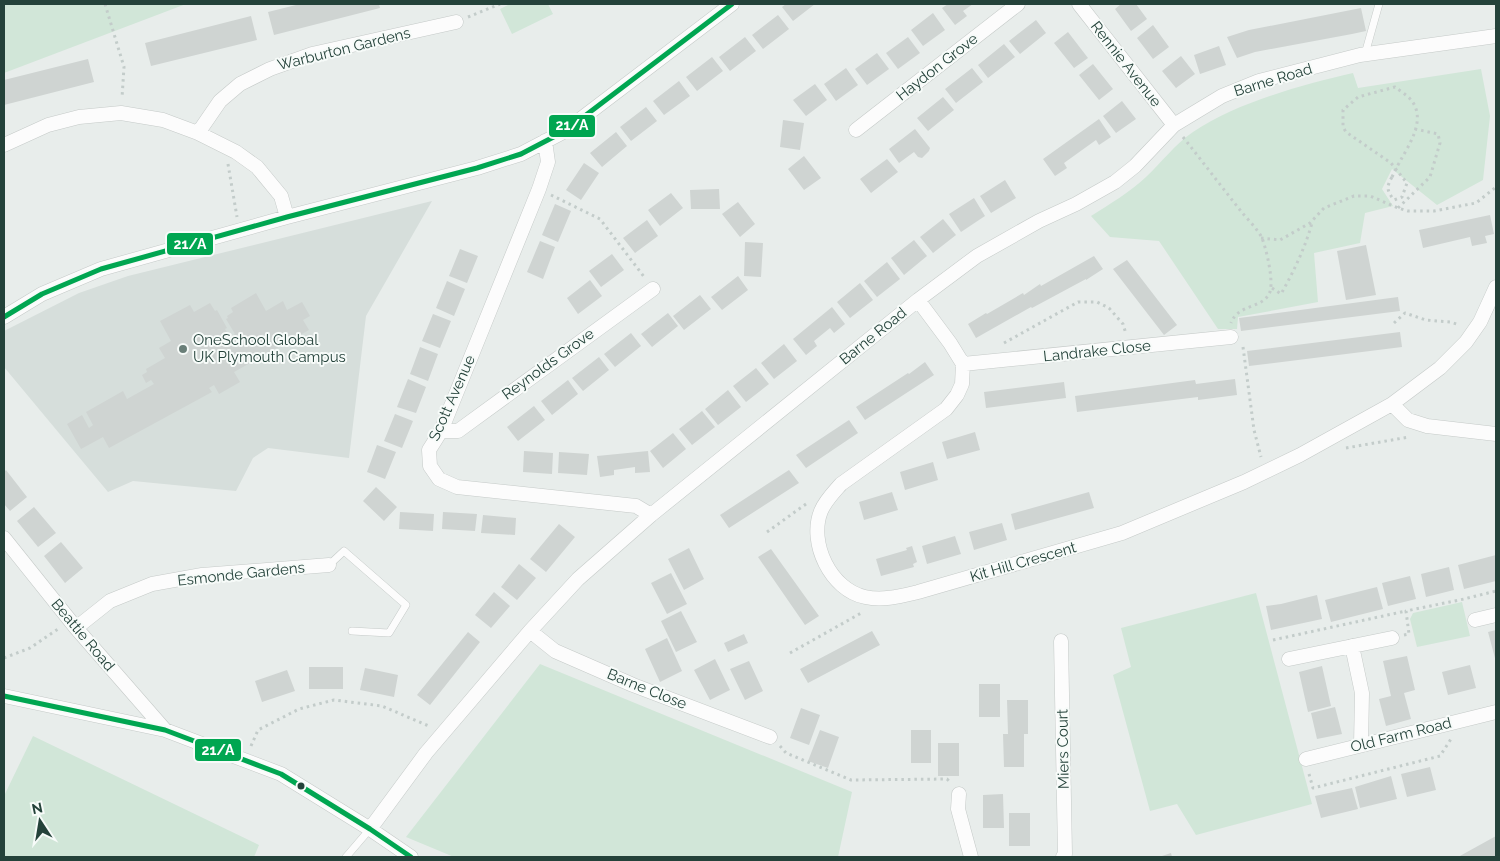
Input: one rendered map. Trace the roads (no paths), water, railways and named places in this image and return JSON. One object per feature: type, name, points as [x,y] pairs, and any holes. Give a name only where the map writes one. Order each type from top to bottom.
[{"type":"street","points":[[4,318],[42,294],[101,269],[287,217],[477,168],[521,154],[565,131],[732,4]]},
{"type":"street","name":"Haydon Grove","points":[[856,130],[1018,4]]},
{"type":"street","name":"Rennie Avenue","points":[[1079,4],[1174,124]]},
{"type":"street","name":"Warburton Gardens","points":[[198,132],[220,101],[240,84],[270,69],[312,54],[456,22]]},
{"type":"street","name":"Barne Road","points":[[370,829],[426,753],[578,578],[651,514],[918,300],[977,256],[1039,221],[1076,204],[1115,182],[1135,166],[1174,124],[1222,96],[1259,81],[1365,54],[1496,36]]},
{"type":"street","points":[[4,145],[48,125],[79,117],[120,113],[163,120],[198,132],[226,146],[257,167],[281,196],[287,217]]},
{"type":"street","name":"Scott Avenue","points":[[545,142],[548,162],[539,189],[441,430],[429,450],[430,466],[439,479],[457,487],[636,506],[651,514]]},
{"type":"street","name":"Kit Hill Crescent","points":[[963,364],[962,384],[957,395],[946,409],[841,484],[828,498],[820,512],[816,531],[819,548],[836,579],[850,591],[870,598],[890,599],[918,592],[1122,533],[1265,472],[1300,455],[1392,404],[1440,368],[1466,342],[1496,287]]},
{"type":"street","name":"Reynolds Grove","points":[[441,430],[458,431],[653,288]]},
{"type":"street","points":[[918,300],[963,364]]},
{"type":"street","name":"Landrake Close","points":[[963,364],[1236,338]]},
{"type":"street","points":[[1392,404],[1408,420],[1428,426],[1496,434]]},
{"type":"street","name":"Beattie Road","points":[[4,538],[73,624],[165,730]]},
{"type":"street","name":"Esmonde Gardens","points":[[73,624],[110,601],[152,584],[202,575],[329,565]]},
{"type":"street","points":[[1475,620],[1496,615]]},
{"type":"street","name":"Barne Close","points":[[530,631],[554,651],[633,685],[770,737]]},
{"type":"street","points":[[1289,659],[1392,638]]},
{"type":"street","name":"Miers Court","points":[[1061,641],[1065,854],[1063,857]]},
{"type":"street","points":[[1352,646],[1362,693],[1361,745]]},
{"type":"street","points":[[4,696],[165,730],[281,774],[370,829],[411,857]]},
{"type":"street","name":"Old Farm Road","points":[[1306,759],[1496,712]]},
{"type":"street","points":[[959,794],[958,809],[971,857]]},
{"type":"lane","points":[[1365,54],[1379,4]]},
{"type":"lane","points":[[329,565],[344,551],[406,605],[389,633],[352,631]]},
{"type":"lane","points":[[346,857],[370,829]]},
{"type":"place","name":"OneSchool Global UK Plymouth Campus","points":[[183,349]]}]
